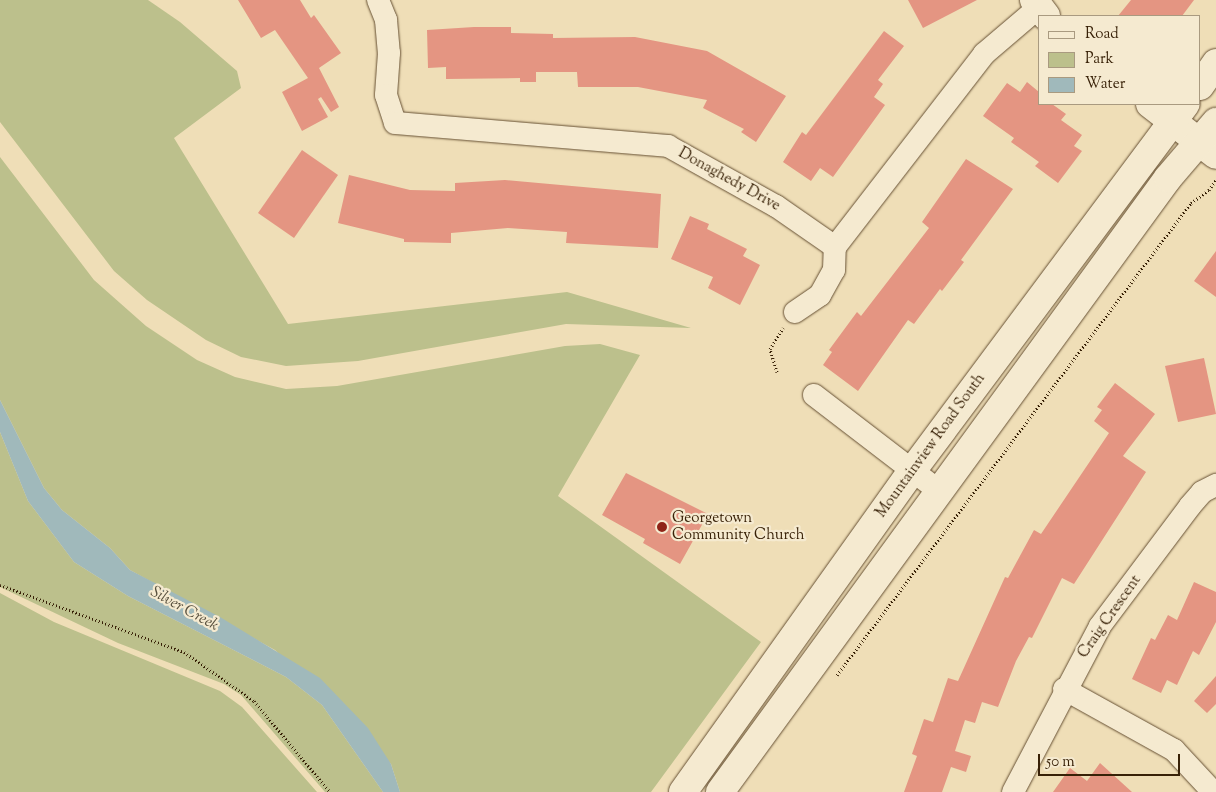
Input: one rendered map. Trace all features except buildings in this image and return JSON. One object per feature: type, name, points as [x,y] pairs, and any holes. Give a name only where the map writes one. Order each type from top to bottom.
[{"type":"main road","points":[[1201,85],[1216,63]]},
{"type":"main road","points":[[1154,105],[1180,112],[1211,139]]},
{"type":"main road","name":"Mountainview Road South","points":[[683,792],[912,471],[1180,112]]},
{"type":"main road","name":"Mountainview Road South","points":[[720,792],[938,490],[1168,178],[1211,139]]},
{"type":"street","name":"Donaghedy Drive","points":[[378,0],[386,20],[389,53],[386,95],[395,123],[668,146],[776,206],[835,247]]},
{"type":"street","points":[[795,312],[820,294],[834,270],[835,247],[984,54],[1040,8]]},
{"type":"street","points":[[814,395],[938,490]]},
{"type":"street","name":"Craig Crescent","points":[[1013,792],[1064,690],[1100,626],[1190,506],[1202,492],[1216,485]]},
{"type":"street","points":[[1064,690],[1174,750],[1213,792]]},
{"type":"path","points":[[834,678],[1192,203],[1209,190],[1216,180]]},
{"type":"path","points":[[777,372],[770,349],[795,312]]},
{"type":"path","points":[[0,585],[184,652],[254,700],[330,792]]},
{"type":"green space","points":[[0,0],[148,0],[180,22],[237,71],[241,88],[174,138],[288,324],[567,292],[691,328],[566,324],[358,361],[286,366],[241,357],[206,340],[147,300],[114,271],[0,122]]},
{"type":"green space","points":[[0,157],[94,280],[146,326],[197,360],[235,377],[286,389],[337,386],[565,346],[600,344],[640,355],[558,496],[761,642],[651,792],[400,792],[391,764],[275,650],[130,570],[110,548],[62,510],[44,488],[0,400]]},
{"type":"green space","points":[[0,432],[28,501],[74,562],[128,596],[286,677],[322,705],[383,792],[325,792],[241,695],[224,684],[118,643],[0,587]]},
{"type":"green space","points":[[0,593],[54,622],[220,691],[242,707],[317,792],[0,792]]},
{"type":"water","name":"Silver Creek","points":[[0,400],[44,488],[62,510],[110,548],[130,570],[220,617],[320,678],[368,728],[391,764],[400,792],[383,792],[322,705],[286,677],[128,596],[74,562],[28,501],[0,432]]},
{"type":"place","name":"Georgetown Community Church","points":[[662,527]]}]
